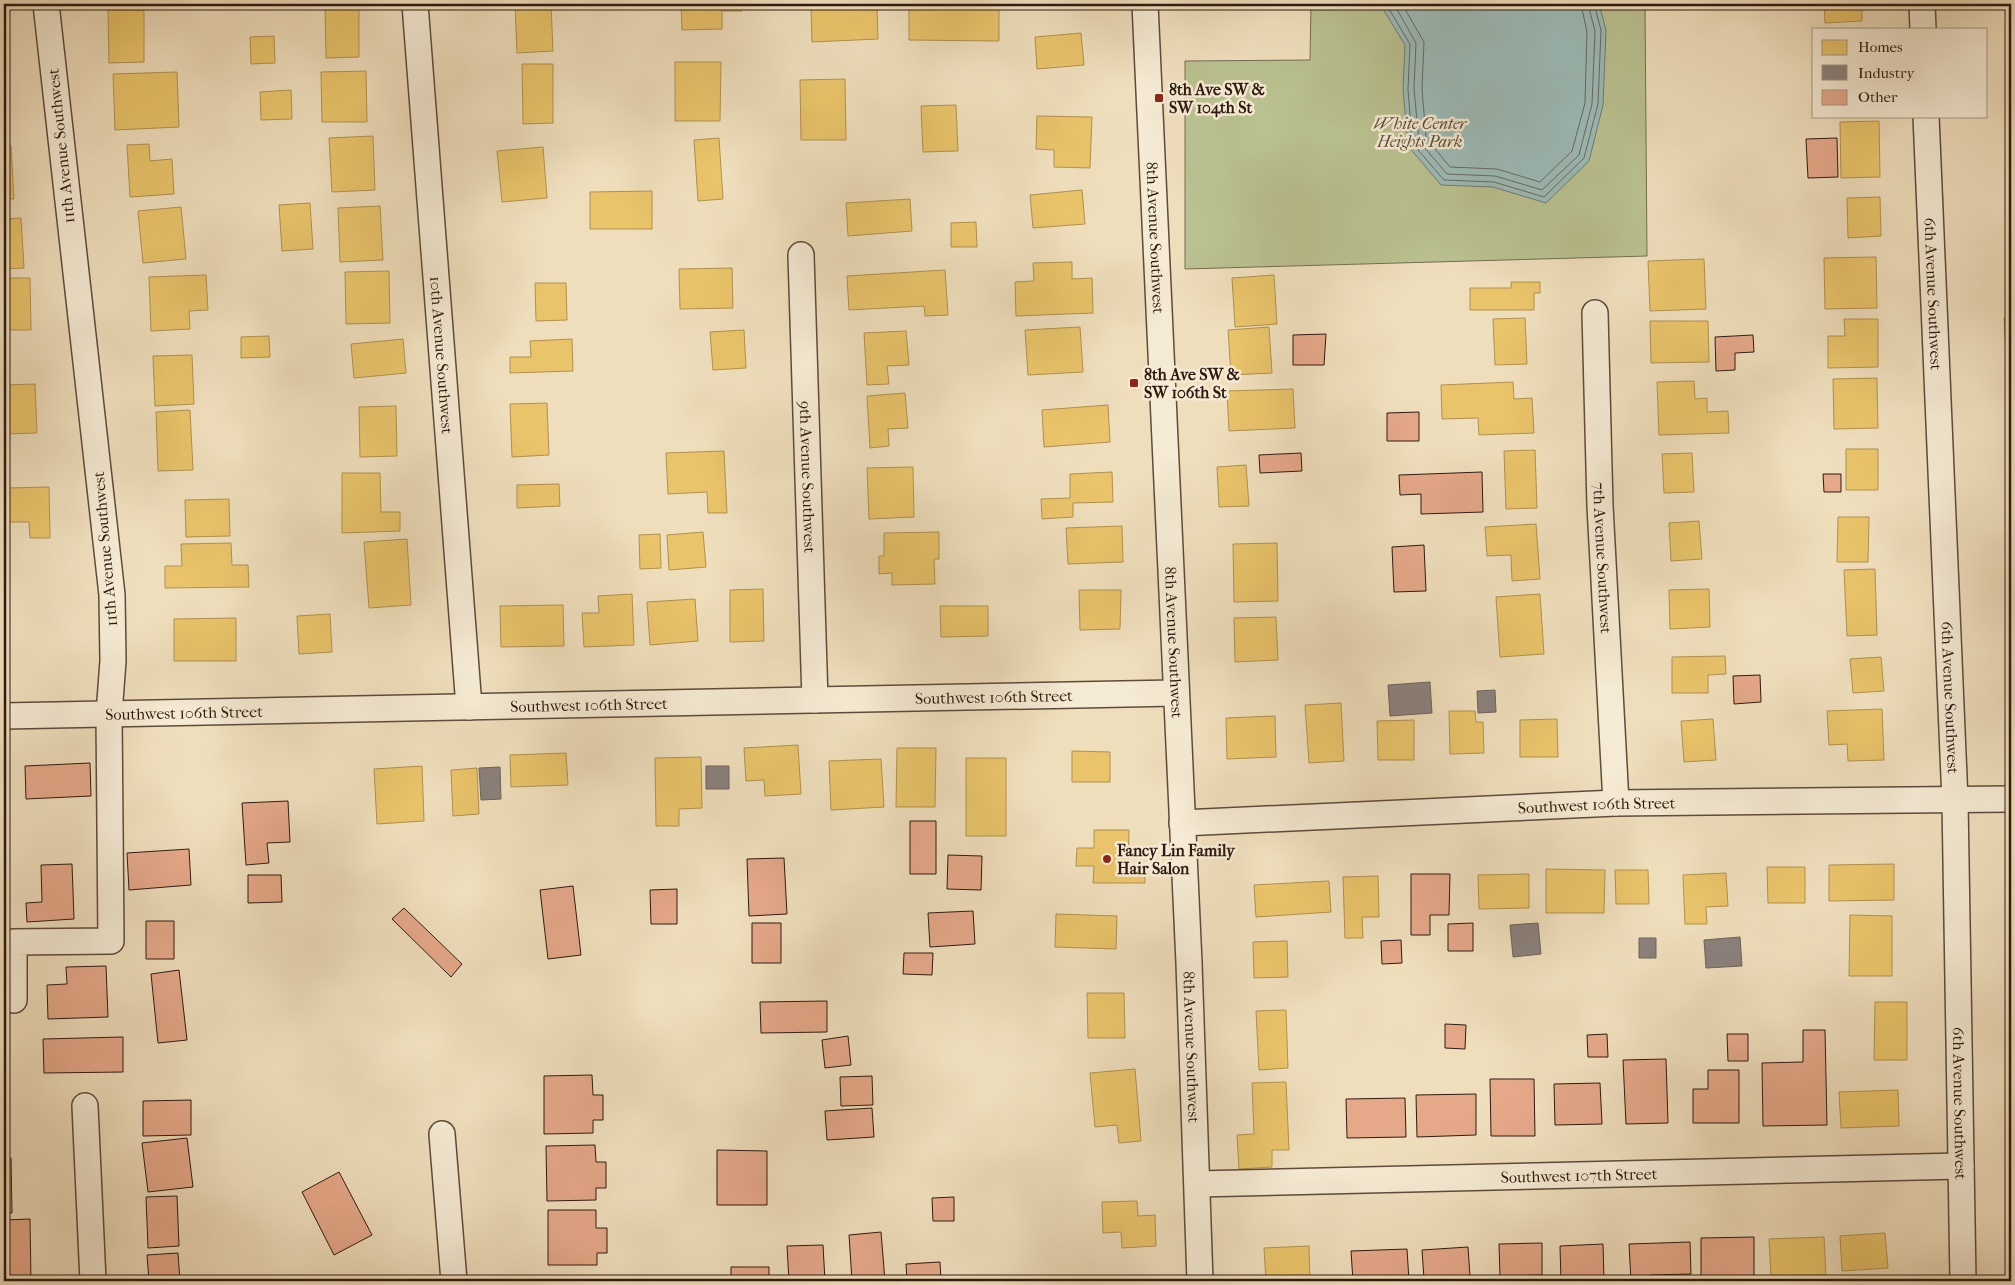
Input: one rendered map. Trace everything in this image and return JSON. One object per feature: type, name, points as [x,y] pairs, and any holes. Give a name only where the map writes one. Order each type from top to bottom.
[{"type":"street","name":"11th Avenue Southwest","points":[[14,1000],[14,942],[111,941],[109,714],[113,661],[112,595],[46,4]]},
{"type":"street","name":"10th Avenue Southwest","points":[[415,4],[469,706]]},
{"type":"street","name":"8th Avenue Southwest","points":[[1146,4],[1201,1281]]},
{"type":"street","points":[[1922,4],[1923,28]]},
{"type":"street","name":"6th Avenue Southwest","points":[[1926,118],[1956,800],[1963,1281]]},
{"type":"street","name":"9th Avenue Southwest","points":[[801,255],[815,700]]},
{"type":"street","name":"7th Avenue Southwest","points":[[1595,313],[1600,506],[1616,803]]},
{"type":"street","name":"Southwest 106th Street","points":[[4,716],[1175,693]]},
{"type":"street","name":"Southwest 106th Street","points":[[1182,824],[1616,803],[2011,799]]},
{"type":"street","points":[[85,1106],[93,1281]]},
{"type":"street","points":[[442,1134],[454,1281]]},
{"type":"street","name":"Southwest 107th Street","points":[[1198,1184],[1961,1166]]},
{"type":"green space","name":"White Center Heights Park","points":[[1311,4],[1645,4],[1647,256],[1185,269],[1185,61],[1310,60]]},
{"type":"water","points":[[1380,4],[1599,4],[1606,30],[1603,105],[1589,161],[1546,203],[1493,187],[1441,185],[1408,146],[1403,89],[1405,45]]},
{"type":"building: Homes","points":[[359,4],[359,57],[326,58],[325,5]]},
{"type":"building: Homes","points":[[515,4],[551,4],[553,51],[517,53]]},
{"type":"building: Homes","points":[[681,4],[742,4],[742,11],[722,11],[722,29],[682,30]]},
{"type":"building: Homes","points":[[1824,4],[1880,4],[1881,8],[1862,9],[1862,21],[1825,23]]},
{"type":"building: Homes","points":[[877,5],[878,39],[812,42],[811,8]]},
{"type":"building: Homes","points":[[909,7],[999,7],[999,41],[909,40]]},
{"type":"building: Homes","points":[[108,10],[144,10],[144,62],[109,63]]},
{"type":"building: Homes","points":[[1081,33],[1084,65],[1037,69],[1035,37]]},
{"type":"building: Homes","points":[[274,36],[275,63],[251,64],[250,37]]},
{"type":"building: Homes","points":[[675,62],[721,62],[720,121],[675,121]]},
{"type":"building: Homes","points":[[522,64],[553,64],[553,123],[523,124]]},
{"type":"building: Homes","points":[[366,71],[367,122],[322,122],[321,72]]},
{"type":"building: Homes","points":[[177,72],[179,127],[115,130],[113,74]]},
{"type":"building: Homes","points":[[845,79],[846,140],[801,140],[800,80]]},
{"type":"building: Homes","points":[[291,90],[292,119],[261,120],[260,92]]},
{"type":"building: Homes","points":[[956,105],[958,151],[923,152],[921,106]]},
{"type":"building: Homes","points":[[1037,116],[1092,117],[1090,168],[1054,167],[1054,150],[1036,149]]},
{"type":"building: Homes","points":[[1879,121],[1880,177],[1841,178],[1840,122]]},
{"type":"building: Homes","points":[[373,136],[375,190],[332,192],[329,138]]},
{"type":"building: Homes","points":[[719,138],[723,199],[698,201],[694,140]]},
{"type":"building: Homes","points":[[149,144],[150,161],[172,159],[174,194],[130,197],[127,145]]},
{"type":"building: Homes","points":[[4,146],[11,146],[14,199],[4,199]]},
{"type":"building: Homes","points":[[543,147],[547,198],[502,202],[497,151]]},
{"type":"building: Homes","points":[[1082,190],[1085,224],[1033,228],[1030,195]]},
{"type":"building: Homes","points":[[652,191],[652,229],[590,229],[590,192]]},
{"type":"building: Homes","points":[[1880,197],[1881,236],[1848,238],[1847,198]]},
{"type":"building: Homes","points":[[910,199],[912,231],[848,236],[846,203]]},
{"type":"building: Homes","points":[[310,203],[313,249],[282,251],[279,205]]},
{"type":"building: Homes","points":[[380,206],[383,260],[340,262],[338,208]]},
{"type":"building: Homes","points":[[181,207],[186,259],[143,263],[138,211]]},
{"type":"building: Homes","points":[[21,218],[24,268],[4,269],[4,219]]},
{"type":"building: Homes","points":[[976,222],[977,247],[951,247],[951,223]]},
{"type":"building: Homes","points":[[1876,257],[1877,308],[1825,309],[1824,258]]},
{"type":"building: Homes","points":[[1704,259],[1706,309],[1650,311],[1648,261]]},
{"type":"building: Homes","points":[[1072,262],[1072,279],[1092,278],[1093,313],[1016,316],[1015,282],[1034,281],[1033,263]]},
{"type":"building: Homes","points":[[732,268],[733,308],[680,309],[679,269]]},
{"type":"building: Homes","points":[[945,270],[948,315],[925,316],[924,306],[849,310],[847,276]]},
{"type":"building: Homes","points":[[389,271],[390,323],[346,324],[345,272]]},
{"type":"building: Homes","points":[[206,275],[208,310],[189,311],[190,329],[151,331],[149,277]]},
{"type":"building: Homes","points":[[1274,275],[1277,324],[1235,327],[1232,278]]},
{"type":"building: Homes","points":[[4,278],[30,278],[31,330],[4,330]]},
{"type":"building: Homes","points":[[1511,282],[1540,282],[1540,293],[1534,293],[1534,310],[1470,310],[1470,288],[1511,288]]},
{"type":"building: Homes","points":[[535,283],[566,283],[567,320],[536,321]]},
{"type":"building: Homes","points":[[1525,318],[1527,364],[1495,365],[1493,319]]},
{"type":"building: Homes","points":[[2004,318],[2011,318],[2011,373],[2007,373]]},
{"type":"building: Homes","points":[[1844,319],[1878,319],[1878,367],[1828,368],[1828,336],[1845,336]]},
{"type":"building: Homes","points":[[1650,321],[1708,321],[1709,362],[1651,363]]},
{"type":"building: Homes","points":[[1080,327],[1083,372],[1028,375],[1025,330]]},
{"type":"building: Homes","points":[[1269,327],[1272,373],[1231,375],[1228,330]]},
{"type":"building: Homes","points":[[744,330],[746,368],[713,370],[710,332]]},
{"type":"building: Homes","points":[[906,331],[909,365],[887,366],[889,384],[867,385],[864,333]]},
{"type":"building: Homes","points":[[269,336],[270,357],[241,358],[241,337]]},
{"type":"building: Homes","points":[[403,339],[406,373],[354,378],[351,344]]},
{"type":"building: Homes","points":[[572,339],[573,371],[510,373],[510,357],[531,357],[530,341]]},
{"type":"building: Homes","points":[[192,355],[194,404],[155,406],[153,356]]},
{"type":"building: Homes","points":[[2007,373],[2011,373],[2011,430],[2010,430]]},
{"type":"building: Homes","points":[[1877,378],[1878,428],[1834,429],[1833,379]]},
{"type":"building: Homes","points":[[1694,381],[1695,399],[1707,398],[1707,412],[1728,411],[1729,433],[1659,435],[1657,382]]},
{"type":"building: Homes","points":[[1513,382],[1514,399],[1532,398],[1534,433],[1479,435],[1478,418],[1442,419],[1441,385]]},
{"type":"building: Homes","points":[[35,384],[37,433],[4,434],[4,385]]},
{"type":"building: Homes","points":[[1293,389],[1295,428],[1229,431],[1227,391]]},
{"type":"building: Homes","points":[[905,393],[908,428],[888,429],[889,446],[870,448],[867,396]]},
{"type":"building: Homes","points":[[547,403],[549,455],[512,457],[510,404]]},
{"type":"building: Homes","points":[[1108,405],[1110,442],[1044,447],[1042,410]]},
{"type":"building: Homes","points":[[396,406],[397,456],[360,457],[359,407]]},
{"type":"building: Homes","points":[[190,410],[193,470],[158,471],[156,412]]},
{"type":"building: Homes","points":[[1846,449],[1878,449],[1878,490],[1846,490]]},
{"type":"building: Homes","points":[[1535,450],[1537,508],[1506,509],[1504,451]]},
{"type":"building: Homes","points":[[724,451],[727,513],[708,513],[707,492],[668,494],[666,453]]},
{"type":"building: Homes","points":[[1692,453],[1694,492],[1664,493],[1662,454]]},
{"type":"building: Homes","points":[[1246,465],[1249,506],[1219,507],[1217,467]]},
{"type":"building: Homes","points":[[913,467],[914,517],[869,519],[867,468]]},
{"type":"building: Homes","points":[[1112,472],[1113,502],[1073,503],[1073,517],[1042,519],[1041,499],[1070,498],[1070,474]]},
{"type":"building: Homes","points":[[342,473],[380,473],[381,512],[400,512],[400,531],[342,533]]},
{"type":"building: Homes","points":[[559,484],[560,506],[517,508],[517,485]]},
{"type":"building: Homes","points":[[49,487],[50,538],[30,538],[29,522],[9,522],[8,488]]},
{"type":"building: Homes","points":[[229,499],[230,536],[186,537],[185,500]]},
{"type":"building: Homes","points":[[1838,517],[1869,517],[1868,562],[1837,562]]},
{"type":"building: Homes","points":[[1699,521],[1702,559],[1671,561],[1669,523]]},
{"type":"building: Homes","points":[[1536,524],[1540,579],[1512,581],[1511,555],[1487,556],[1485,527]]},
{"type":"building: Homes","points":[[1122,526],[1123,562],[1068,564],[1066,528]]},
{"type":"building: Homes","points":[[703,532],[706,567],[669,570],[667,535]]},
{"type":"building: Homes","points":[[939,532],[939,559],[934,559],[935,584],[892,585],[892,573],[879,574],[879,556],[884,556],[884,533]]},
{"type":"building: Homes","points":[[660,534],[661,568],[640,569],[639,535]]},
{"type":"building: Homes","points":[[407,539],[411,605],[369,608],[364,542]]},
{"type":"building: Homes","points":[[231,543],[232,565],[248,565],[249,587],[165,588],[165,566],[182,566],[181,544]]},
{"type":"building: Homes","points":[[1277,543],[1278,601],[1234,602],[1233,544]]},
{"type":"building: Homes","points":[[1875,569],[1877,635],[1847,636],[1844,570]]},
{"type":"building: Homes","points":[[763,589],[764,641],[730,642],[730,590]]},
{"type":"building: Homes","points":[[1709,589],[1710,627],[1670,629],[1669,590]]},
{"type":"building: Homes","points":[[1079,590],[1121,590],[1120,629],[1080,630]]},
{"type":"building: Homes","points":[[632,594],[634,645],[584,647],[582,613],[599,613],[598,596]]},
{"type":"building: Homes","points":[[1540,594],[1544,654],[1500,657],[1496,597]]},
{"type":"building: Homes","points":[[695,599],[698,641],[650,645],[647,602]]},
{"type":"building: Homes","points":[[563,605],[564,646],[501,647],[500,606]]},
{"type":"building: Homes","points":[[940,606],[988,606],[988,636],[941,637]]},
{"type":"building: Homes","points":[[330,614],[332,652],[299,654],[297,616]]},
{"type":"building: Homes","points":[[1276,617],[1278,660],[1235,662],[1234,618]]},
{"type":"building: Homes","points":[[236,618],[236,661],[174,661],[174,619]]},
{"type":"building: Homes","points":[[1725,656],[1726,674],[1708,675],[1708,693],[1672,693],[1672,657]]},
{"type":"building: Homes","points":[[1881,657],[1884,691],[1853,693],[1850,659]]},
{"type":"building: Homes","points":[[1341,703],[1344,761],[1309,763],[1305,705]]},
{"type":"building: Homes","points":[[1882,709],[1884,760],[1848,761],[1847,744],[1829,745],[1827,711]]},
{"type":"building: Homes","points":[[1449,711],[1475,711],[1476,722],[1483,722],[1484,753],[1450,754]]},
{"type":"building: Homes","points":[[1275,716],[1276,757],[1227,759],[1226,718]]},
{"type":"building: Homes","points":[[1557,719],[1558,757],[1520,757],[1520,720]]},
{"type":"building: Homes","points":[[1713,719],[1716,760],[1684,762],[1681,721]]},
{"type":"building: Homes","points":[[1414,720],[1414,760],[1378,760],[1377,721]]},
{"type":"building: Homes","points":[[798,745],[801,794],[765,796],[764,780],[746,781],[744,748]]},
{"type":"building: Homes","points":[[897,748],[936,748],[935,807],[896,807]]},
{"type":"building: Homes","points":[[1072,751],[1110,752],[1110,782],[1072,782]]},
{"type":"building: Homes","points":[[566,753],[568,785],[511,787],[510,755]]},
{"type":"building: Homes","points":[[701,757],[702,808],[679,809],[679,826],[656,826],[655,758]]},
{"type":"building: Homes","points":[[966,758],[1006,758],[1006,836],[966,836]]},
{"type":"building: Homes","points":[[881,759],[884,807],[831,810],[829,761]]},
{"type":"building: Homes","points":[[422,766],[424,821],[377,824],[374,769]]},
{"type":"building: Homes","points":[[477,768],[479,814],[453,816],[451,770]]},
{"type":"building: Homes","points":[[1094,830],[1129,830],[1128,866],[1145,866],[1145,883],[1093,883],[1094,866],[1076,866],[1077,848],[1094,848]]},
{"type":"building: Homes","points":[[1894,864],[1894,900],[1829,901],[1829,865]]},
{"type":"building: Homes","points":[[1767,867],[1805,867],[1805,903],[1768,903]]},
{"type":"building: Homes","points":[[1546,869],[1605,870],[1604,913],[1546,913]]},
{"type":"building: Homes","points":[[1615,870],[1648,870],[1649,904],[1616,904]]},
{"type":"building: Homes","points":[[1726,873],[1728,906],[1706,907],[1707,924],[1685,924],[1683,875]]},
{"type":"building: Homes","points":[[1529,874],[1529,908],[1479,909],[1478,875]]},
{"type":"building: Homes","points":[[1378,876],[1379,917],[1362,917],[1363,938],[1345,938],[1343,877]]},
{"type":"building: Homes","points":[[1329,881],[1331,912],[1256,917],[1254,885]]},
{"type":"building: Homes","points":[[1056,914],[1117,916],[1116,949],[1055,947]]},
{"type":"building: Homes","points":[[1850,915],[1892,916],[1892,976],[1849,976]]},
{"type":"building: Homes","points":[[1287,941],[1288,977],[1254,978],[1253,942]]},
{"type":"building: Homes","points":[[1087,993],[1124,993],[1125,1038],[1088,1038]]},
{"type":"building: Homes","points":[[1875,1002],[1907,1002],[1907,1060],[1874,1060]]},
{"type":"building: Homes","points":[[1286,1010],[1288,1068],[1259,1070],[1256,1011]]},
{"type":"building: Homes","points":[[1135,1069],[1141,1141],[1119,1143],[1117,1125],[1095,1127],[1090,1073]]},
{"type":"building: Homes","points":[[1286,1082],[1289,1150],[1272,1150],[1272,1167],[1239,1169],[1237,1135],[1254,1134],[1252,1083]]},
{"type":"building: Homes","points":[[1898,1090],[1899,1126],[1841,1128],[1839,1092]]},
{"type":"building: Homes","points":[[1137,1201],[1138,1216],[1155,1215],[1156,1246],[1122,1248],[1121,1232],[1103,1233],[1102,1202]]},
{"type":"building: Homes","points":[[1885,1233],[1888,1268],[1842,1271],[1840,1236]]},
{"type":"building: Homes","points":[[1824,1237],[1826,1275],[1771,1277],[1769,1239]]},
{"type":"building: Homes","points":[[1309,1246],[1310,1281],[1266,1281],[1264,1248]]},
{"type":"building: Industry","points":[[1430,682],[1432,713],[1390,716],[1388,685]]},
{"type":"building: Industry","points":[[1495,690],[1496,712],[1478,713],[1477,691]]},
{"type":"building: Industry","points":[[706,766],[729,766],[729,789],[706,789]]},
{"type":"building: Industry","points":[[500,767],[501,799],[481,800],[479,768]]},
{"type":"building: Industry","points":[[1538,923],[1541,954],[1513,957],[1510,925]]},
{"type":"building: Industry","points":[[1740,937],[1742,966],[1706,968],[1704,940]]},
{"type":"building: Industry","points":[[1639,938],[1656,938],[1656,958],[1639,958]]},
{"type":"building: Other","points":[[1765,4],[1794,4],[1795,6],[1765,7]]},
{"type":"building: Other","points":[[1837,138],[1838,177],[1808,178],[1806,139]]},
{"type":"building: Other","points":[[1326,334],[1324,365],[1293,365],[1293,335]]},
{"type":"building: Other","points":[[1753,335],[1754,352],[1735,353],[1735,370],[1716,371],[1715,337]]},
{"type":"building: Other","points":[[1419,412],[1419,441],[1387,441],[1387,413]]},
{"type":"building: Other","points":[[1301,453],[1302,471],[1260,473],[1259,455]]},
{"type":"building: Other","points":[[1482,472],[1483,512],[1421,514],[1421,494],[1400,495],[1399,475]]},
{"type":"building: Other","points":[[1823,474],[1841,474],[1841,492],[1824,492]]},
{"type":"building: Other","points":[[1424,545],[1426,591],[1394,592],[1392,547]]},
{"type":"building: Other","points":[[1760,675],[1761,702],[1734,704],[1733,676]]},
{"type":"building: Other","points":[[90,763],[91,796],[26,799],[25,766]]},
{"type":"building: Other","points":[[288,801],[290,842],[267,843],[269,863],[246,865],[242,803]]},
{"type":"building: Other","points":[[910,821],[936,821],[936,874],[910,874]]},
{"type":"building: Other","points":[[189,849],[191,885],[129,890],[127,853]]},
{"type":"building: Other","points":[[948,855],[982,856],[981,890],[947,889]]},
{"type":"building: Other","points":[[784,858],[787,914],[749,916],[747,859]]},
{"type":"building: Other","points":[[72,864],[74,919],[27,922],[26,903],[42,902],[41,865]]},
{"type":"building: Other","points":[[1411,874],[1450,874],[1449,915],[1430,915],[1430,935],[1411,935]]},
{"type":"building: Other","points":[[248,875],[281,875],[282,902],[248,903]]},
{"type":"building: Other","points":[[573,886],[581,955],[548,959],[540,890]]},
{"type":"building: Other","points":[[677,889],[677,924],[651,924],[650,890]]},
{"type":"building: Other","points":[[404,908],[462,964],[451,977],[392,919]]},
{"type":"building: Other","points":[[973,911],[975,944],[930,947],[928,913]]},
{"type":"building: Other","points":[[146,921],[174,921],[174,959],[146,959]]},
{"type":"building: Other","points":[[752,923],[781,923],[781,963],[752,963]]},
{"type":"building: Other","points":[[1473,923],[1473,951],[1448,951],[1448,924]]},
{"type":"building: Other","points":[[1401,940],[1402,963],[1382,964],[1381,941]]},
{"type":"building: Other","points":[[904,953],[933,953],[932,975],[903,974]]},
{"type":"building: Other","points":[[106,966],[108,1017],[48,1019],[47,985],[67,984],[66,967]]},
{"type":"building: Other","points":[[179,970],[187,1040],[158,1043],[151,974]]},
{"type":"building: Other","points":[[827,1001],[827,1032],[761,1033],[760,1002]]},
{"type":"building: Other","points":[[1445,1024],[1466,1025],[1465,1049],[1445,1048]]},
{"type":"building: Other","points":[[1803,1030],[1825,1030],[1827,1125],[1763,1126],[1762,1063],[1803,1062]]},
{"type":"building: Other","points":[[1607,1034],[1608,1057],[1588,1057],[1587,1035]]},
{"type":"building: Other","points":[[1727,1034],[1748,1034],[1748,1061],[1728,1061]]},
{"type":"building: Other","points":[[848,1036],[851,1065],[825,1068],[822,1040]]},
{"type":"building: Other","points":[[123,1037],[123,1072],[44,1073],[43,1039]]},
{"type":"building: Other","points":[[1666,1059],[1668,1123],[1626,1124],[1623,1060]]},
{"type":"building: Other","points":[[1708,1070],[1739,1070],[1739,1123],[1693,1123],[1693,1089],[1708,1089]]},
{"type":"building: Other","points":[[592,1075],[593,1095],[603,1095],[603,1120],[593,1120],[593,1133],[544,1134],[544,1076]]},
{"type":"building: Other","points":[[872,1076],[873,1105],[841,1106],[840,1077]]},
{"type":"building: Other","points":[[1490,1079],[1534,1079],[1535,1136],[1491,1136]]},
{"type":"building: Other","points":[[1600,1083],[1602,1124],[1555,1125],[1554,1084]]},
{"type":"building: Other","points":[[1476,1094],[1476,1135],[1417,1137],[1416,1095]]},
{"type":"building: Other","points":[[1405,1098],[1406,1137],[1347,1138],[1346,1099]]},
{"type":"building: Other","points":[[191,1100],[191,1135],[143,1136],[143,1101]]},
{"type":"building: Other","points":[[872,1108],[874,1137],[827,1140],[825,1111]]},
{"type":"building: Other","points":[[187,1138],[193,1187],[148,1192],[142,1143]]},
{"type":"building: Other","points":[[595,1145],[596,1162],[606,1162],[606,1188],[596,1188],[596,1200],[547,1201],[546,1146]]},
{"type":"building: Other","points":[[717,1150],[767,1151],[767,1205],[717,1205]]},
{"type":"building: Other","points":[[4,1158],[11,1158],[12,1213],[4,1213]]},
{"type":"building: Other","points":[[339,1172],[372,1235],[334,1255],[302,1192]]},
{"type":"building: Other","points":[[177,1196],[179,1246],[148,1248],[146,1197]]},
{"type":"building: Other","points":[[954,1197],[954,1221],[933,1221],[932,1198]]},
{"type":"building: Other","points":[[548,1210],[596,1210],[596,1228],[607,1228],[607,1253],[597,1253],[597,1265],[548,1265]]},
{"type":"building: Other","points":[[30,1219],[31,1281],[4,1281],[4,1220]]},
{"type":"building: Other","points":[[881,1232],[885,1281],[852,1281],[849,1235]]},
{"type":"building: Other","points":[[1754,1237],[1754,1279],[1701,1280],[1701,1238]]},
{"type":"building: Other","points":[[1690,1242],[1691,1274],[1651,1275],[1651,1281],[1631,1281],[1629,1244]]},
{"type":"building: Other","points":[[1542,1243],[1542,1275],[1500,1276],[1499,1244]]},
{"type":"building: Other","points":[[1603,1244],[1604,1280],[1561,1281],[1560,1246]]},
{"type":"building: Other","points":[[823,1245],[825,1281],[789,1281],[787,1246]]},
{"type":"building: Other","points":[[1468,1247],[1470,1276],[1424,1279],[1422,1250]]},
{"type":"building: Other","points":[[1407,1249],[1409,1281],[1353,1281],[1351,1251]]},
{"type":"building: Other","points":[[178,1253],[180,1281],[149,1281],[147,1255]]},
{"type":"building: Other","points":[[940,1262],[941,1281],[907,1281],[906,1264]]},
{"type":"building: Other","points":[[731,1267],[769,1267],[769,1281],[731,1281]]},
{"type":"place","name":"8th Ave SW & SW 104th St","points":[[1159,98]]},
{"type":"place","name":"8th Ave SW & SW 106th St","points":[[1134,383]]},
{"type":"place","name":"Fancy Lin Family Hair Salon","points":[[1107,859]]}]
